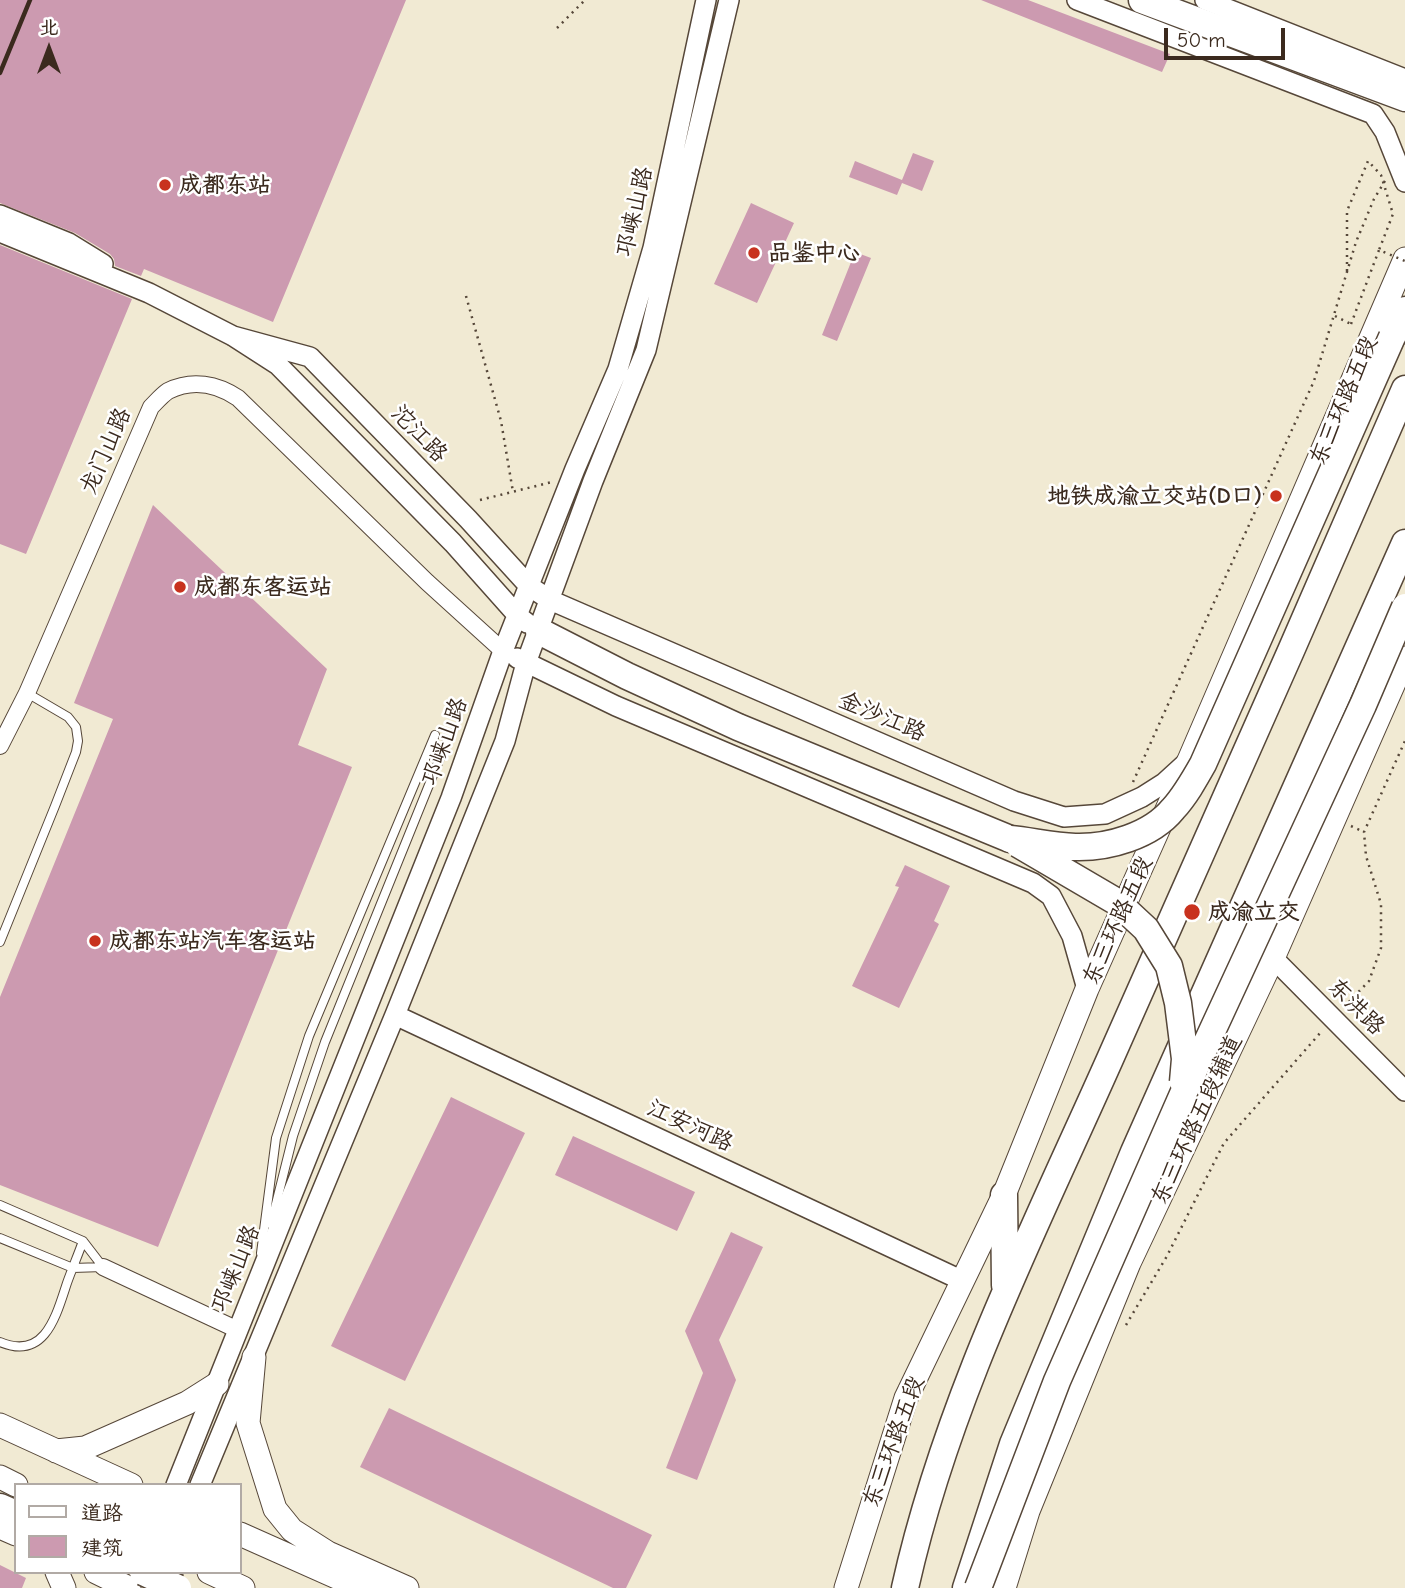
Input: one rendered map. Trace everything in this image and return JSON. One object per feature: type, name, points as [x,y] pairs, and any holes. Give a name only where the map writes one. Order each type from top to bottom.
[{"type":"highway","points":[[1142,0],[1405,98]]},
{"type":"highway","points":[[1010,839],[1073,847],[1097,847],[1121,841],[1152,826],[1172,812],[1203,764],[1405,310]]},
{"type":"highway","name":"东三环路五段","points":[[905,1588],[918,1527],[955,1414],[1005,1294],[1273,696],[1405,389]]},
{"type":"highway","points":[[966,1588],[1013,1444],[1134,1152],[1405,543]]},
{"type":"highway","points":[[978,1588],[1057,1381],[1182,1094],[1363,705],[1405,607]]},
{"type":"highway","points":[[528,624],[627,676],[738,727],[1010,839],[1117,902],[1146,929],[1169,966],[1178,1003],[1185,1059],[1182,1094]]},
{"type":"highway","points":[[1004,1195],[1005,1294]]},
{"type":"highway","points":[[146,1574],[177,1588]]},
{"type":"main road","name":"东三环路五段","points":[[846,1588],[906,1398],[1004,1195],[1087,989],[1405,260]]},
{"type":"main road","name":"东三环路五段辅道","points":[[1004,1588],[1028,1511],[1129,1263],[1273,958],[1405,658]]},
{"type":"main road","points":[[254,1357],[248,1423],[275,1509],[292,1530],[328,1553],[407,1588]]},
{"type":"main road","points":[[56,1451],[85,1448],[187,1403],[216,1384]]},
{"type":"main road","points":[[0,1425],[127,1483]]},
{"type":"main road","points":[[0,1430],[115,1483]]},
{"type":"main road","points":[[242,1535],[350,1583],[381,1588]]},
{"type":"main road","points":[[242,1541],[344,1588]]},
{"type":"main road","points":[[100,1574],[131,1588]]},
{"type":"main road","points":[[213,1574],[243,1588]]},
{"type":"street","name":"邛崃山路","points":[[201,1483],[395,1015],[505,741],[526,663],[529,586],[622,357],[653,248],[706,0]]},
{"type":"street","name":"邛崃山路","points":[[177,1483],[451,798],[503,651],[550,600],[593,481],[646,350],[729,0]]},
{"type":"street","points":[[1077,0],[1373,114],[1385,132],[1405,182]]},
{"type":"street","points":[[1205,0],[1405,79]]},
{"type":"street","points":[[0,215],[69,243],[149,293]]},
{"type":"street","points":[[0,232],[149,293],[233,336],[278,365],[453,543],[528,624]]},
{"type":"street","name":"沱江路","points":[[233,336],[310,357],[529,586],[550,600]]},
{"type":"street","name":"龙门山路","points":[[0,746],[27,694],[151,407],[167,392],[185,386],[221,386],[238,398],[427,582],[503,651]]},
{"type":"street","name":"金沙江路","points":[[550,600],[1014,800],[1064,817],[1105,814],[1164,783],[1190,758]]},
{"type":"street","points":[[503,651],[616,706],[1033,883],[1051,896],[1072,936],[1087,989]]},
{"type":"street","name":"东洪路","points":[[1273,958],[1405,1091]]},
{"type":"street","name":"江安河路","points":[[395,1015],[963,1281]]},
{"type":"street","points":[[103,1267],[238,1330]]},
{"type":"lane","points":[[0,942],[76,751],[76,727],[68,717],[27,694]]},
{"type":"lane","points":[[256,1284],[276,1138],[309,1037],[435,735]]},
{"type":"lane","points":[[256,1284],[293,1136],[325,1042],[446,743]]},
{"type":"lane","points":[[0,1205],[83,1241],[103,1267]]},
{"type":"lane","points":[[0,1238],[73,1268],[103,1267]]},
{"type":"lane","points":[[0,1342],[13,1347],[25,1346],[47,1333],[55,1320],[83,1241]]},
{"type":"path","points":[[557,28],[585,0]]},
{"type":"path","points":[[1335,316],[1351,324],[1392,214],[1381,175],[1368,160],[1347,211],[1347,277]]},
{"type":"path","points":[[1122,806],[1314,381],[1356,242],[1374,199],[1395,161]]},
{"type":"path","points":[[1379,250],[1405,260]]},
{"type":"path","points":[[466,296],[501,421],[513,492]]},
{"type":"path","points":[[480,500],[552,482]]},
{"type":"path","points":[[1123,1331],[1167,1256],[1224,1143],[1332,1018],[1369,981],[1381,947],[1381,904],[1366,856],[1364,832],[1405,741]]},
{"type":"building","name":"成都东站","points":[[0,0],[406,0],[273,322],[144,269],[141,276],[115,266],[110,254],[75,233],[0,203]]},
{"type":"building","points":[[981,0],[1028,0],[1170,54],[1162,72]]},
{"type":"building","points":[[913,153],[934,161],[922,191],[902,183],[897,195],[849,177],[855,161],[902,180]]},
{"type":"building","name":"品鉴中心","points":[[751,203],[794,223],[757,303],[714,284]]},
{"type":"building","points":[[0,245],[132,299],[26,554],[0,544]]},
{"type":"building","points":[[855,252],[871,258],[837,341],[822,335]]},
{"type":"building","points":[[153,505],[327,669],[298,745],[352,767],[158,1247],[0,1185],[0,997],[113,719],[74,703]]},
{"type":"building","points":[[905,865],[950,886],[934,921],[939,924],[899,1008],[852,986],[899,887],[895,886]]},
{"type":"building","points":[[451,1097],[525,1133],[405,1381],[331,1346]]},
{"type":"building","points":[[573,1136],[695,1192],[677,1231],[555,1175]]},
{"type":"building","points":[[731,1232],[763,1247],[719,1340],[736,1380],[697,1480],[666,1468],[703,1373],[685,1331]]},
{"type":"building","points":[[389,1408],[652,1535],[626,1588],[613,1588],[360,1467]]},
{"type":"building","points":[[0,1565],[26,1578],[22,1588],[0,1588]]},
{"type":"railway","points":[[0,73],[30,0]]},
{"type":"place","name":"成都东站","points":[[165,185]]},
{"type":"place","name":"品鉴中心","points":[[754,253]]},
{"type":"place","name":"地铁成渝立交站(D口)","points":[[1276,496]]},
{"type":"place","name":"成都东客运站","points":[[180,587]]},
{"type":"place","name":"成渝立交","points":[[1192,912]]},
{"type":"place","name":"成都东站汽车客运站","points":[[95,941]]}]
